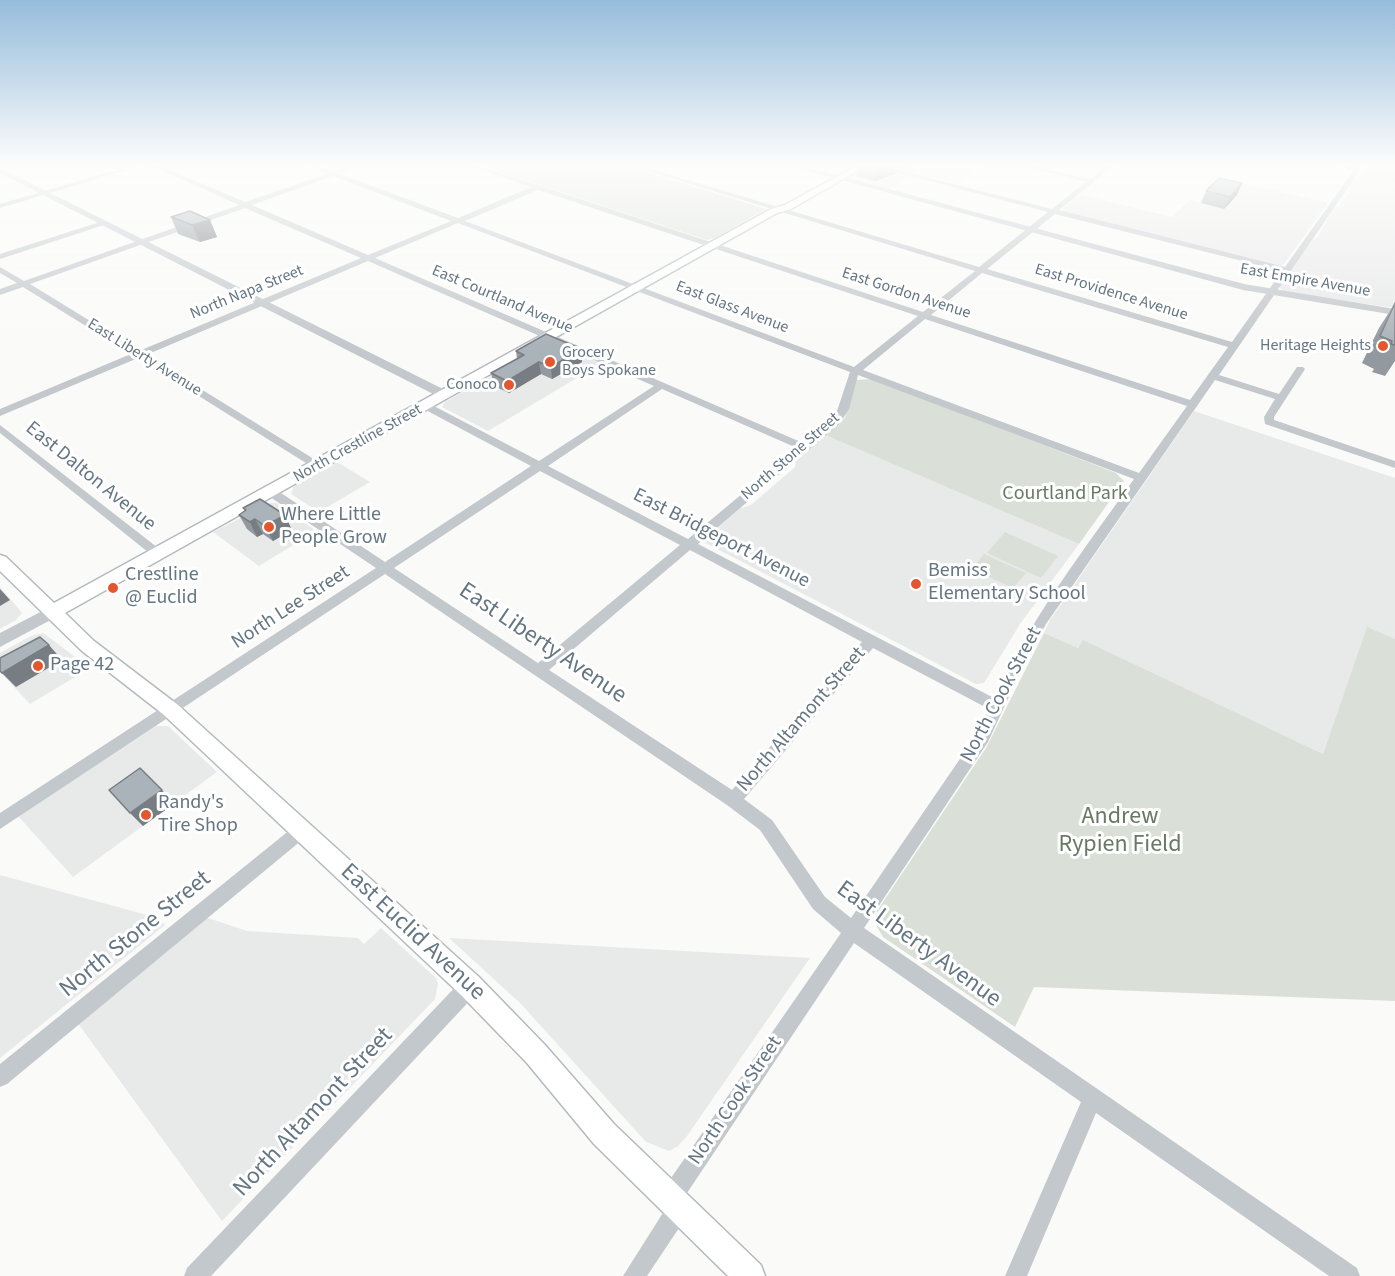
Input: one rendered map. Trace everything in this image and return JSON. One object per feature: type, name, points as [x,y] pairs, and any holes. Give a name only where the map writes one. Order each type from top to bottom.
[{"type":"main road","name":"North Crestline Street","points":[[52,612],[749,226]]},
{"type":"main road","name":"East Euclid Avenue","points":[[0,561],[88,646],[171,710],[470,986],[536,1054],[604,1134],[750,1276]]},
{"type":"street","points":[[0,256],[95,226]]},
{"type":"street","points":[[113,226],[445,395]]},
{"type":"street","points":[[0,292],[186,226]]},
{"type":"street","name":"East Courtland Avenue","points":[[292,226],[804,447]]},
{"type":"street","name":"North Napa Street","points":[[0,413],[444,226]]},
{"type":"street","name":"East Glass Avenue","points":[[472,226],[1140,478]]},
{"type":"street","name":"East Gordon Avenue","points":[[654,226],[1191,404]]},
{"type":"street","name":"East Providence Avenue","points":[[834,226],[1234,346]]},
{"type":"street","name":"East Empire Avenue","points":[[1017,226],[1270,293],[1395,312]]},
{"type":"street","points":[[855,371],[1035,226]]},
{"type":"street","points":[[1108,226],[1286,270]]},
{"type":"street","name":"North Cook Street","points":[[634,1276],[675,1204],[851,930],[983,738],[1017,663],[1041,621],[1318,226]]},
{"type":"street","name":"East Liberty Avenue","points":[[0,269],[318,466]]},
{"type":"street","points":[[1300,369],[1269,417],[1269,422],[1395,465]]},
{"type":"street","name":"North Stone Street","points":[[538,670],[843,413],[850,379],[855,371]]},
{"type":"street","points":[[1212,376],[1281,398]]},
{"type":"street","name":"North Lee Street","points":[[0,822],[662,385]]},
{"type":"street","name":"East Bridgeport Avenue","points":[[426,406],[998,707]]},
{"type":"street","name":"East Dalton Avenue","points":[[0,428],[158,554]]},
{"type":"street","name":"East Liberty Avenue","points":[[271,492],[733,800],[766,825],[819,903],[851,930],[1348,1276]]},
{"type":"street","name":"North Crestline Street","points":[[0,641],[52,612]]},
{"type":"street","name":"North Altamont Street","points":[[733,800],[871,641]]},
{"type":"street","name":"North Stone Street","points":[[0,1077],[302,830]]},
{"type":"street","name":"North Altamont Street","points":[[195,1276],[470,986]]},
{"type":"street","points":[[1016,1276],[1092,1099]]},
{"type":"shaded area","points":[[1117,226],[1312,226],[1284,264],[1278,267]]},
{"type":"shaded area","points":[[1324,226],[1395,226],[1395,308],[1283,292],[1279,286],[1312,240],[1317,238]]},
{"type":"shaded area","points":[[549,344],[558,344],[602,363],[488,431],[442,407],[445,402]]},
{"type":"shaded area","points":[[1194,411],[1395,478],[1395,639],[1367,628],[1323,754],[1083,641],[1078,648],[1044,633],[1050,620]]},
{"type":"shaded area","name":"Bemiss Elementary School","points":[[825,435],[1079,544],[1020,624],[984,683],[976,684],[702,541],[739,509],[751,505],[795,467],[796,460]]},
{"type":"shaded area","points":[[337,462],[370,482],[319,512],[291,494],[294,486]]},
{"type":"shaded area","points":[[270,503],[276,503],[316,531],[259,566],[213,532]]},
{"type":"shaded area","points":[[0,587],[22,613],[16,620],[0,629]]},
{"type":"shaded area","points":[[43,633],[90,668],[30,704],[0,672],[0,653],[31,636]]},
{"type":"shaded area","points":[[156,726],[168,726],[217,772],[73,877],[18,816]]},
{"type":"shaded area","points":[[0,875],[158,918],[165,925],[0,1058]]},
{"type":"shaded area","points":[[205,917],[247,931],[358,938],[364,944],[381,928],[436,978],[438,984],[435,999],[222,1221],[77,1022]]},
{"type":"shaded area","points":[[449,938],[810,958],[687,1136],[678,1146],[669,1151],[646,1142],[521,1004]]},
{"type":"green space","points":[[663,226],[737,226],[707,240]]},
{"type":"green space","name":"Courtland Park","points":[[872,379],[1116,473],[1124,481],[1079,544],[825,435],[845,418],[856,380]]},
{"type":"green space","points":[[1005,532],[1058,556],[1041,578],[987,553]]},
{"type":"green space","points":[[984,554],[1026,573],[1013,588],[972,569]]},
{"type":"green space","name":"Andrew Rypien Field","points":[[1367,627],[1395,639],[1395,1001],[1034,987],[1015,1027],[883,937],[876,925],[877,911],[986,748],[1044,633],[1078,648],[1083,640],[1323,754]]},
{"type":"building","points":[[1395,303],[1395,345],[1391,344],[1392,341],[1380,336]]},
{"type":"building","points":[[546,334],[581,349],[551,367],[539,362],[507,381],[491,373],[524,355],[516,351]]},
{"type":"building","points":[[260,499],[285,515],[265,526],[255,519],[250,522],[239,515],[246,510],[243,508]]},
{"type":"building","points":[[40,637],[49,645],[2,673],[0,671],[0,658]]},
{"type":"building","points":[[140,768],[162,790],[130,813],[109,790]]},
{"type":"place","name":"Heritage Heights","points":[[1383,346]]},
{"type":"place","name":"Grocery Boys Spokane","points":[[550,362]]},
{"type":"place","name":"Conoco","points":[[509,385]]},
{"type":"place","name":"Where Little People Grow","points":[[269,527]]},
{"type":"place","name":"Bemiss Elementary School","points":[[916,584]]},
{"type":"place","name":"Crestline @ Euclid","points":[[113,588]]},
{"type":"place","name":"Page 42","points":[[38,666]]},
{"type":"place","name":"Randy's Tire Shop","points":[[146,815]]}]
